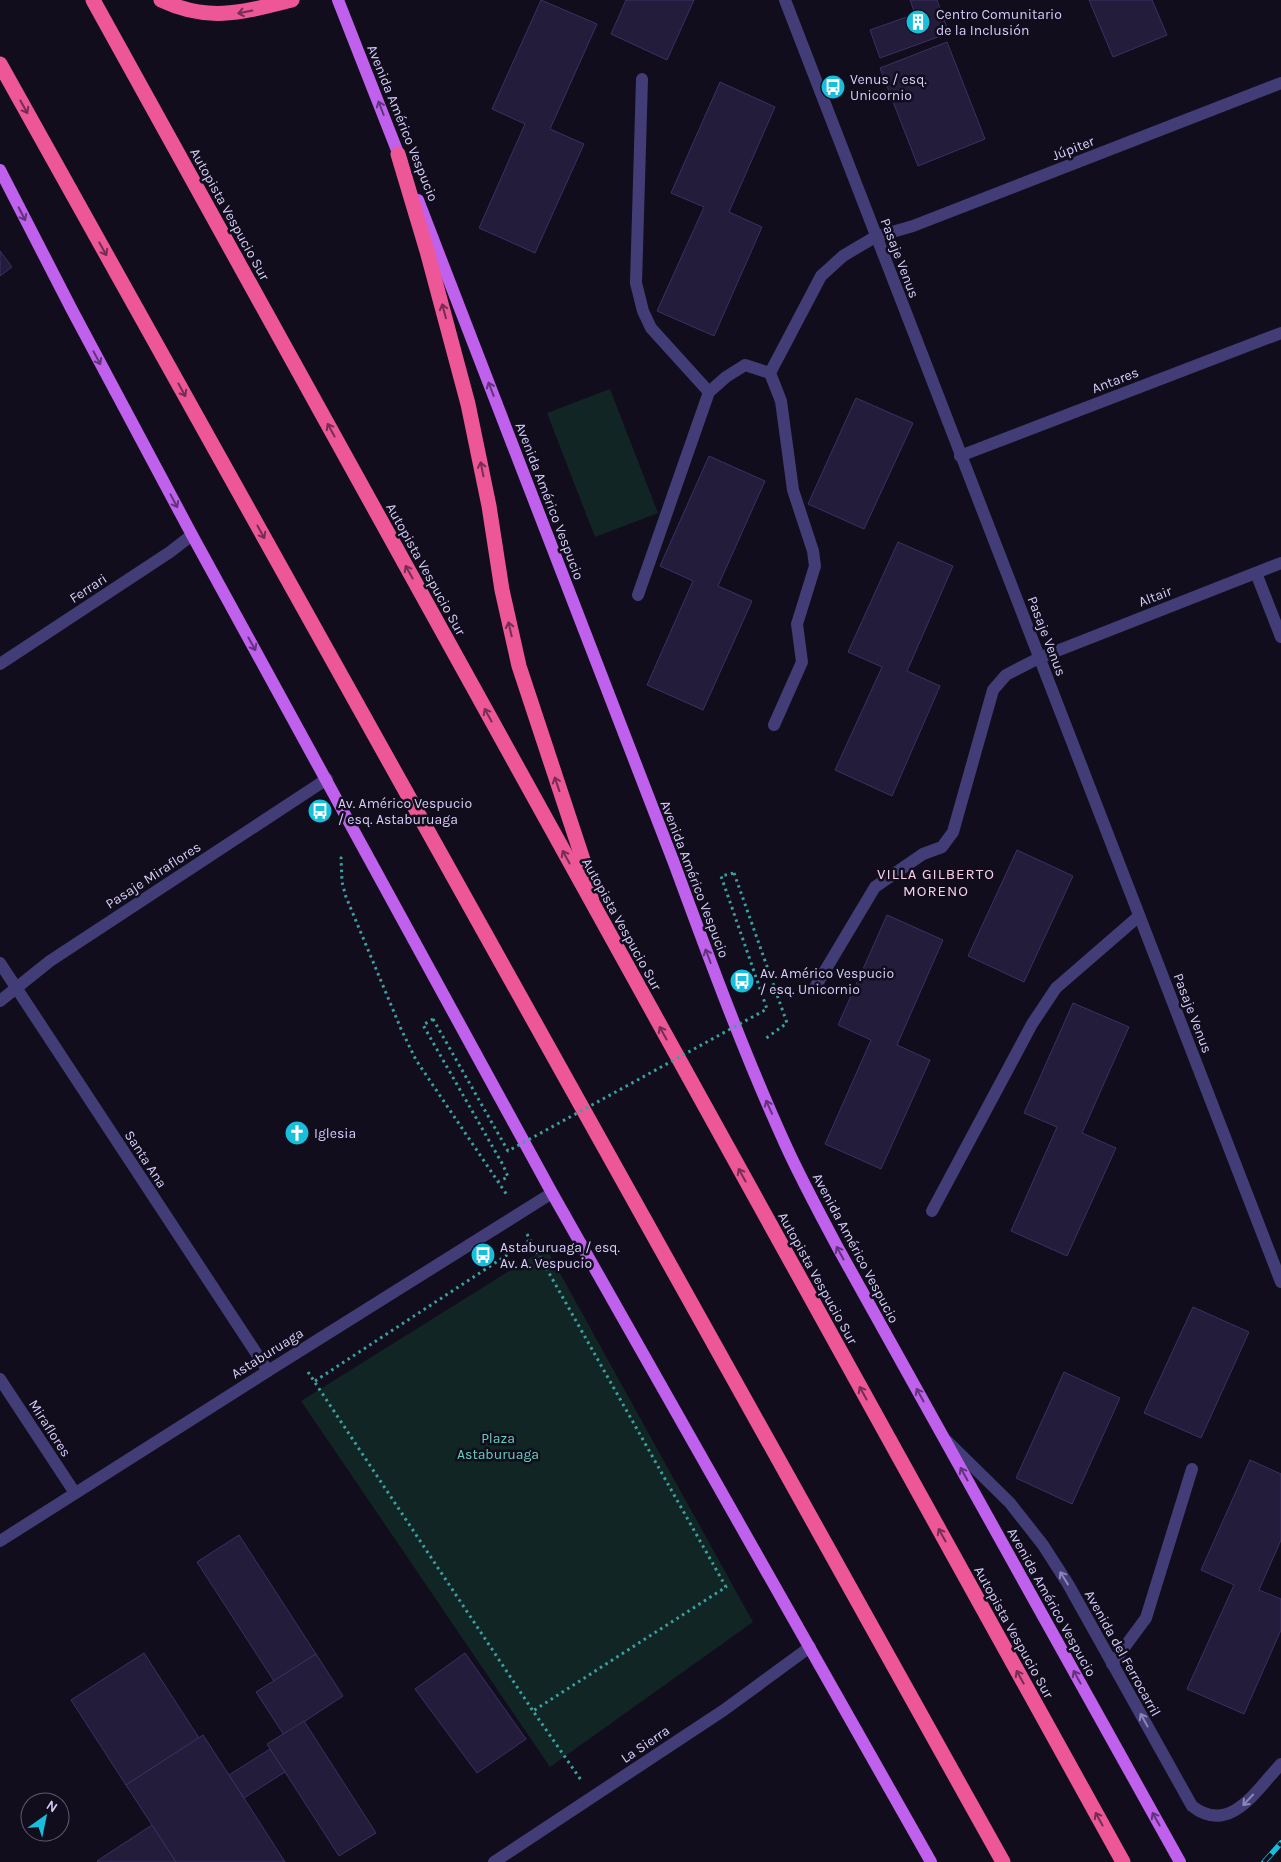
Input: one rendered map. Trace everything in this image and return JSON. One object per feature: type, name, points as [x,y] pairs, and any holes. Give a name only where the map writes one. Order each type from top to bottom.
[{"type":"highway","name":"Autopista Vespucio Sur","points":[[93,0],[1123,1862]]},
{"type":"highway","points":[[161,0],[172,6],[195,12],[218,14],[241,13],[292,0]]},
{"type":"highway","points":[[0,64],[1003,1862]]},
{"type":"highway","points":[[398,154],[427,250],[468,404],[489,506],[507,618],[519,666],[606,930]]},
{"type":"main road","name":"Avenida Américo Vespucio","points":[[338,0],[398,154],[421,207],[746,1053],[787,1148],[811,1198],[1180,1862]]},
{"type":"main road","points":[[0,170],[192,535],[552,1193],[931,1862]]},
{"type":"street","name":"Pasaje Venus","points":[[785,0],[875,237],[1281,1282]]},
{"type":"street","points":[[642,79],[636,283],[643,311],[651,328],[709,392]]},
{"type":"street","name":"Júpiter","points":[[770,373],[821,276],[843,256],[875,237],[913,226],[1281,82]]},
{"type":"street","name":"Antares","points":[[960,456],[1281,333]]},
{"type":"street","points":[[638,595],[709,392],[726,377],[745,365],[770,373],[782,401],[792,490],[813,551],[815,566],[797,624],[802,662],[774,725]]},
{"type":"street","name":"Ferrari","points":[[0,664],[162,557],[192,535]]},
{"type":"street","name":"Altair","points":[[814,988],[875,887],[923,854],[942,846],[953,832],[992,690],[1006,675],[1039,658],[1281,563]]},
{"type":"street","points":[[1256,572],[1281,637]]},
{"type":"street","name":"Pasaje Miraflores","points":[[0,1002],[50,960],[327,779]]},
{"type":"street","points":[[932,1211],[1032,1024],[1056,988],[1139,916]]},
{"type":"street","name":"Santa Ana","points":[[0,963],[268,1371]]},
{"type":"street","name":"Astaburuaga","points":[[0,1541],[552,1193]]},
{"type":"street","name":"Miraflores","points":[[0,1379],[75,1493]]},
{"type":"street","name":"Avenida del Ferrocarril","points":[[944,1438],[1010,1503],[1043,1545],[1068,1584],[1192,1806],[1210,1816],[1221,1817],[1232,1814],[1242,1806],[1281,1764]]},
{"type":"street","points":[[1112,1664],[1146,1618],[1192,1469]]},
{"type":"street","name":"La Sierra","points":[[494,1862],[724,1710],[810,1647]]},
{"type":"path","points":[[363,846],[341,858],[342,882],[346,897],[401,1030],[416,1060],[499,1181],[530,1240],[726,1588],[533,1711]]},
{"type":"path","points":[[499,1181],[508,1177],[423,1025],[433,1019],[508,1152],[767,1009],[721,876],[734,873],[787,1023],[746,1053]]},
{"type":"path","points":[[315,1381],[530,1240]]},
{"type":"path","points":[[296,1354],[592,1797]]},
{"type":"green space","points":[[610,389],[658,513],[595,537],[547,413]]},
{"type":"green space","name":"Plaza Astaburuaga","points":[[546,1248],[753,1622],[550,1767],[301,1401]]},
{"type":"building","points":[[541,0],[597,24],[550,129],[584,144],[535,253],[479,228],[525,124],[492,109]]},
{"type":"building","points":[[626,0],[694,0],[667,60],[611,34]]},
{"type":"building","name":"Centro Comunitario de la Inclusión","points":[[910,0],[937,0],[949,33],[880,58],[870,30],[915,14]]},
{"type":"building","points":[[1089,0],[1152,0],[1167,35],[1113,57]]},
{"type":"building","points":[[947,42],[985,139],[918,166],[880,68]]},
{"type":"building","points":[[720,82],[775,107],[729,212],[762,227],[714,336],[657,311],[704,207],[671,193]]},
{"type":"building","points":[[0,251],[12,267],[0,276]]},
{"type":"building","points":[[856,398],[913,423],[864,529],[808,504]]},
{"type":"building","points":[[709,456],[765,481],[718,586],[752,601],[703,710],[647,685],[693,581],[660,566]]},
{"type":"building","points":[[898,542],[953,566],[907,671],[940,686],[892,796],[835,770],[882,667],[848,652]]},
{"type":"building","points":[[1017,850],[1073,876],[1024,982],[968,956]]},
{"type":"building","points":[[887,915],[943,940],[897,1045],[930,1060],[881,1169],[825,1144],[871,1040],[838,1025]]},
{"type":"building","points":[[1073,1003],[1129,1027],[1082,1133],[1116,1148],[1067,1256],[1011,1231],[1057,1127],[1024,1113]]},
{"type":"building","points":[[1193,1307],[1249,1332],[1201,1438],[1144,1413]]},
{"type":"building","points":[[1064,1372],[1120,1398],[1072,1504],[1016,1478]]},
{"type":"building","points":[[1250,1460],[1281,1474],[1281,1540],[1259,1590],[1281,1599],[1281,1630],[1244,1714],[1187,1689],[1234,1585],[1201,1570]]},
{"type":"building","points":[[239,1535],[316,1654],[274,1681],[197,1562]]},
{"type":"building","points":[[144,1653],[199,1738],[126,1785],[71,1700]]},
{"type":"building","points":[[465,1653],[526,1739],[477,1773],[415,1689]]},
{"type":"building","points":[[316,1654],[343,1696],[284,1735],[256,1692]]},
{"type":"building","points":[[304,1721],[376,1833],[339,1856],[267,1744]]},
{"type":"building","points":[[203,1735],[285,1862],[176,1862],[126,1785]]},
{"type":"building","points":[[270,1749],[285,1772],[244,1798],[229,1775]]},
{"type":"building","points":[[152,1825],[176,1862],[97,1861]]},
{"type":"railway","points":[[1264,1862],[1281,1843]]},
{"type":"place","name":"Centro Comunitario de la Inclusión","points":[[918,22]]},
{"type":"place","name":"Venus / esq. Unicornio","points":[[833,87]]},
{"type":"place","name":"Av. Américo Vespucio / esq. Astaburuaga","points":[[320,811]]},
{"type":"place","name":"Av. Américo Vespucio / esq. Unicornio","points":[[742,981]]},
{"type":"place","name":"Iglesia","points":[[297,1133]]},
{"type":"place","name":"Astaburuaga / esq. Av. A. Vespucio","points":[[483,1255]]},
{"type":"district","name":"VILLA GILBERTO MORENO","points":[[936,882]]}]
